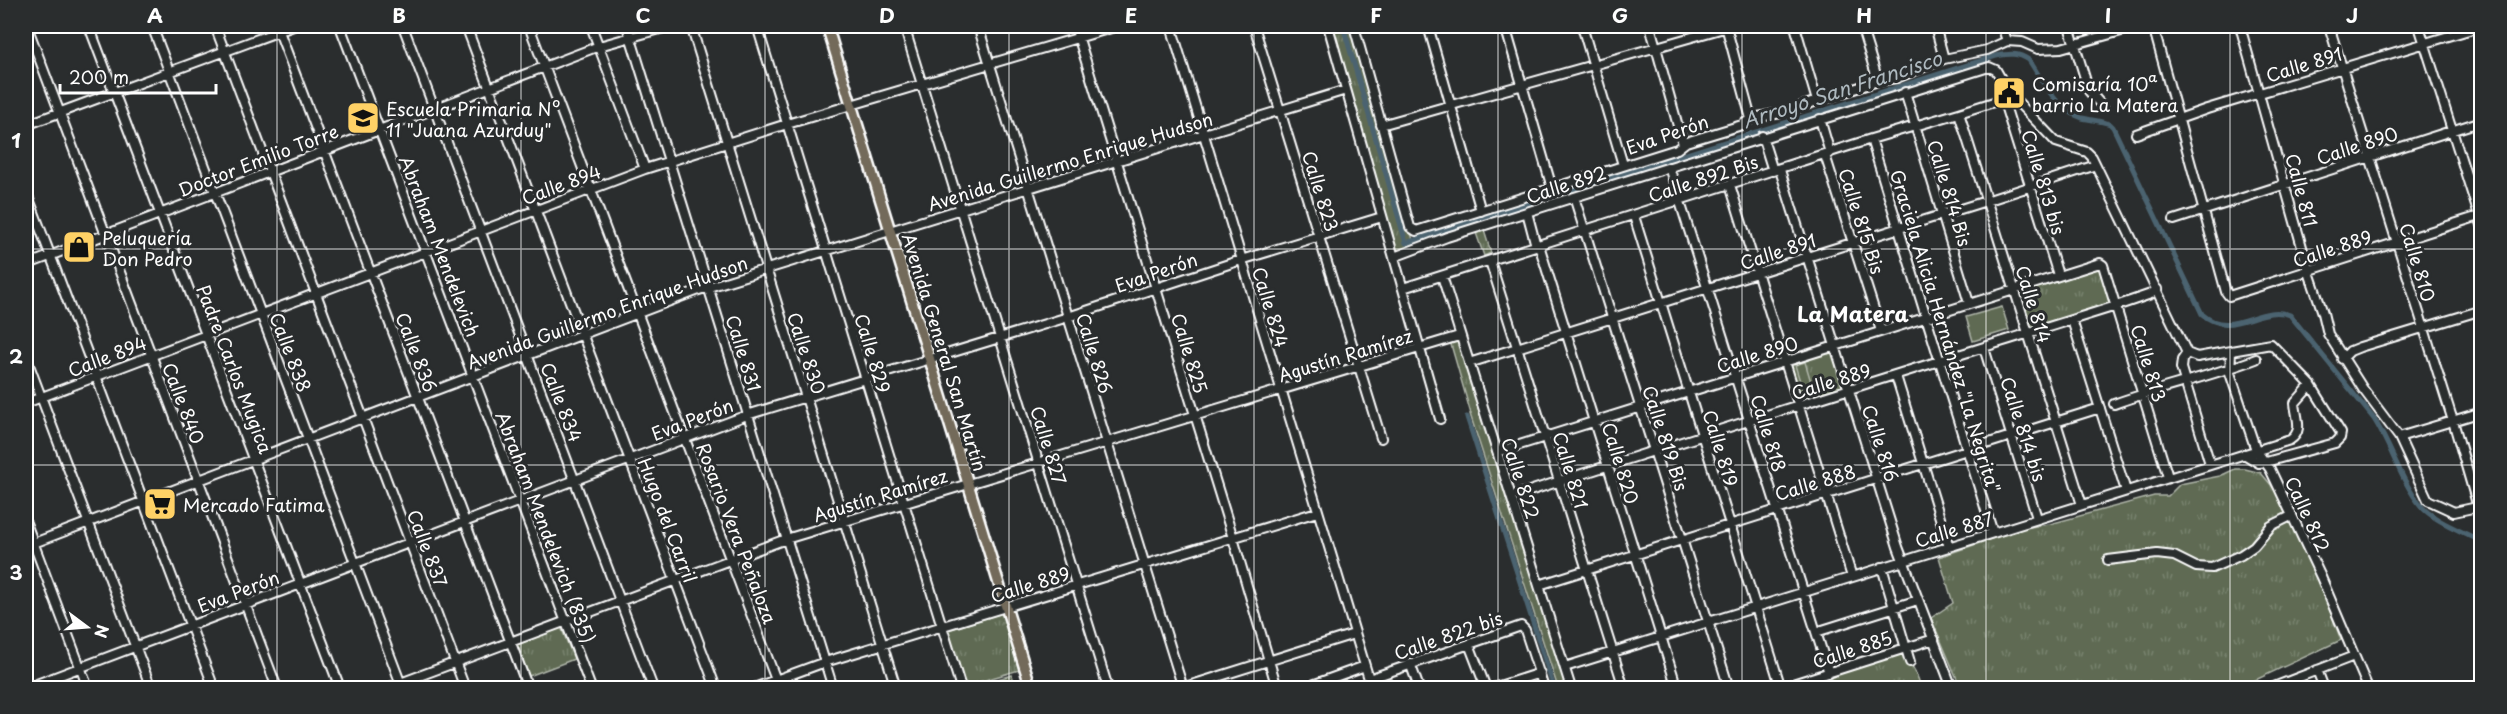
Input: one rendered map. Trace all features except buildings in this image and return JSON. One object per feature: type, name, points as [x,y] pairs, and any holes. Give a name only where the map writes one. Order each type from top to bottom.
[{"type":"main road","name":"Avenida General San Martín","points":[[827,26],[1031,688]]},
{"type":"street","name":"Calle 840","points":[[27,26],[277,688]]},
{"type":"street","name":"Padre Carlos Mugica","points":[[89,26],[340,688]]},
{"type":"street","name":"Calle 838","points":[[152,26],[401,686]]},
{"type":"street","name":"Calle 837","points":[[215,26],[465,688]]},
{"type":"street","points":[[26,125],[224,51],[278,28],[293,26]]},
{"type":"street","name":"Abraham Mendelevich","points":[[340,26],[473,377]]},
{"type":"street","name":"Calle 834","points":[[403,26],[653,688]]},
{"type":"street","name":"Hugo del Carril","points":[[466,26],[716,688]]},
{"type":"street","name":"Rosario Vera Peñaloza","points":[[529,26],[778,684]]},
{"type":"street","points":[[591,26],[645,169]]},
{"type":"street","name":"Calle 831","points":[[627,26],[833,688]]},
{"type":"street","name":"Doctor Emilio Torre","points":[[26,265],[599,46],[671,26]]},
{"type":"street","name":"Calle 830","points":[[691,26],[896,688]]},
{"type":"street","name":"Calle 829","points":[[757,26],[961,688]]},
{"type":"street","name":"Calle 827","points":[[904,26],[1108,688]]},
{"type":"street","name":"Calle 826","points":[[978,26],[1183,688]]},
{"type":"street","name":"Calle 825","points":[[1075,26],[1277,688]]},
{"type":"street","name":"Calle 894","points":[[26,403],[645,169],[922,83],[1118,26]]},
{"type":"street","name":"Calle 824","points":[[1171,26],[1240,260],[1365,666]]},
{"type":"street","name":"Calle 823","points":[[1254,26],[1381,438]]},
{"type":"street","points":[[1328,26],[1440,419]]},
{"type":"street","points":[[1354,26],[1381,125],[1728,26],[1751,119]]},
{"type":"street","points":[[1428,26],[1481,211]]},
{"type":"street","points":[[1505,26],[1552,188]]},
{"type":"street","points":[[1582,26],[1623,165]]},
{"type":"street","points":[[1650,26],[1683,144]]},
{"type":"street","points":[[1795,26],[1817,101]]},
{"type":"street","points":[[1861,26],[1878,81]]},
{"type":"street","points":[[1935,26],[1944,59]]},
{"type":"street","points":[[2002,26],[2007,41],[2018,41],[2038,49],[2074,45],[2139,26]]},
{"type":"street","points":[[2069,26],[2088,91],[2103,107]]},
{"type":"street","points":[[2153,26],[2180,118],[2203,210]]},
{"type":"street","name":"Calle 811","points":[[2240,26],[2328,334],[2342,359],[2399,437],[2425,497],[2435,505],[2454,512],[2463,512],[2480,506]]},
{"type":"street","name":"Calle 810","points":[[2329,26],[2422,328],[2480,506]]},
{"type":"street","points":[[2419,26],[2481,219]]},
{"type":"street","name":"Calle 891","points":[[2136,134],[2180,118],[2481,26]]},
{"type":"street","name":"Calle 836","points":[[278,28],[528,688]]},
{"type":"street","name":"Eva Perón","points":[[1381,125],[1412,231],[1416,231],[1677,149],[1683,144],[1742,125],[1751,119],[1781,113],[1878,81],[1897,78],[1944,59],[1987,50],[2007,41]]},
{"type":"street","name":"Calle 892","points":[[1394,257],[1442,238],[1762,136],[1989,67],[1996,70],[2006,96]]},
{"type":"street","name":"Avenida Guillermo Enrique Hudson","points":[[29,544],[708,287],[1204,136],[1346,90]]},
{"type":"street","name":"Calle 814 Bis","points":[[1905,92],[1969,303]]},
{"type":"street","points":[[2006,96],[2056,142],[2087,152],[2096,165],[2129,238],[2157,289],[2187,353],[2197,357],[2262,344],[2274,346],[2311,385],[2340,428],[2340,438],[2336,443],[2266,462],[2259,463],[2244,454]]},
{"type":"street","name":"Calle 892 Bis","points":[[1403,288],[1959,113],[2006,96]]},
{"type":"street","name":"Calle 813 bis","points":[[2006,96],[2030,187],[2058,275]]},
{"type":"street","name":"Calle 814","points":[[1959,113],[2082,505]]},
{"type":"street","name":"Calle 815 Bis","points":[[1820,119],[1827,154],[1881,331]]},
{"type":"street","name":"Calle 890","points":[[2174,220],[2481,121]]},
{"type":"street","name":"Calle 816","points":[[1762,136],[1777,170],[1807,257],[1903,560],[1952,688]]},
{"type":"street","name":"Graciela Alicia Hernández \"La Negrita\"","points":[[1871,139],[1993,532]]},
{"type":"street","name":"Calle 891","points":[[1469,363],[2096,165]]},
{"type":"street","name":"Calle 818","points":[[1668,167],[1829,673]]},
{"type":"street","points":[[1730,185],[1852,577]]},
{"type":"street","points":[[26,191],[214,688]]},
{"type":"street","name":"Calle 819 Bis","points":[[1574,197],[1729,688]]},
{"type":"street","name":"Calle 889","points":[[2203,210],[2226,294],[2231,296],[2481,219]]},
{"type":"street","name":"Calle 820","points":[[1527,212],[1677,688]]},
{"type":"street","name":"Eva Perón","points":[[26,688],[747,415],[1001,338],[1382,216]]},
{"type":"street","name":"Calle 819","points":[[1634,216],[1780,688]]},
{"type":"street","name":"Calle 821","points":[[1490,261],[1624,688]]},
{"type":"street","name":"Calle 890","points":[[1497,452],[1544,435],[2096,263]]},
{"type":"street","name":"Calle 813","points":[[2096,263],[2103,266],[2168,477]]},
{"type":"street","name":"Calle 822","points":[[1442,276],[1571,688]]},
{"type":"street","name":"Calle 889","points":[[1511,497],[2116,306],[2151,294],[2157,289]]},
{"type":"street","points":[[2342,359],[2350,351],[2360,347],[2481,310]]},
{"type":"street","points":[[2072,320],[2126,491]]},
{"type":"street","name":"Agustín Ramírez","points":[[387,688],[401,686],[456,662],[786,539],[1460,336]]},
{"type":"street","name":"Calle 814 bis","points":[[1984,348],[2037,518]]},
{"type":"street","name":"Calle 812","points":[[2231,352],[2229,369],[2256,450],[2266,462],[2321,577],[2368,688]]},
{"type":"street","points":[[2187,353],[2181,364],[2210,464]]},
{"type":"street","points":[[26,357],[151,688]]},
{"type":"street","points":[[2114,404],[2256,359]]},
{"type":"street","points":[[1896,376],[1949,547]]},
{"type":"street","name":"Abraham Mendelevich (835)","points":[[473,377],[591,688]]},
{"type":"street","name":"Calle 887","points":[[1565,666],[2290,440],[2299,429],[2295,403],[2311,385]]},
{"type":"street","name":"Calle 888","points":[[1539,585],[2100,408]]},
{"type":"street","points":[[2399,437],[2481,412]]},
{"type":"street","name":"Calle 889","points":[[754,688],[778,684],[825,662],[1317,512]]},
{"type":"street","points":[[2108,560],[2157,554],[2174,556],[2196,567],[2211,568],[2241,555],[2254,546],[2271,526],[2291,516]]},
{"type":"street","points":[[26,524],[29,544],[88,688]]},
{"type":"street","points":[[1882,567],[1910,662]]},
{"type":"street","points":[[1816,632],[1918,600]]},
{"type":"street","name":"Calle 822 bis","points":[[1369,679],[1410,663],[1523,627],[1544,688]]},
{"type":"street","points":[[1183,688],[1354,634]]},
{"type":"street","name":"Calle 885","points":[[1780,688],[1934,639]]},
{"type":"street","points":[[1469,644],[1486,688]]},
{"type":"street","points":[[2271,688],[2354,656]]},
{"type":"street","points":[[1410,663],[1419,688]]},
{"type":"street","points":[[1304,688],[1365,666],[1372,688]]},
{"type":"street","points":[[2317,670],[2324,688]]},
{"type":"street","points":[[1493,688],[1540,673]]},
{"type":"green space","points":[[1331,26],[1352,26],[1415,247],[1398,252],[1395,249]]},
{"type":"green space","points":[[1483,227],[1491,253],[1484,256],[1475,230]]},
{"type":"green space","points":[[2099,266],[2111,304],[2029,329],[2018,291]]},
{"type":"green space","points":[[2002,307],[2009,330],[1973,341],[1966,317]]},
{"type":"green space","points":[[1450,341],[1456,341],[1460,345],[1568,688],[1558,688],[1470,414]]},
{"type":"green space","points":[[1831,348],[1844,388],[1800,402],[1787,363]]},
{"type":"green space","points":[[1805,362],[1812,385],[1802,388],[1795,365]]},
{"type":"green space","points":[[2235,469],[2261,473],[2277,492],[2317,577],[2341,640],[2249,683],[2230,688],[1961,688],[1931,618],[1953,603],[1939,557],[2023,528],[2050,524],[2154,496],[2168,496],[2180,484],[2220,476]]},
{"type":"green space","points":[[1002,613],[1019,670],[965,686],[948,630]]},
{"type":"green space","points":[[561,627],[574,659],[529,676],[517,645]]},
{"type":"green space","points":[[1903,653],[1914,669],[1921,688],[1809,688],[1831,676]]},
{"type":"green space","points":[[1012,675],[1016,688],[985,688],[984,683]]},
{"type":"green space","points":[[1344,676],[1348,688],[1317,688],[1316,685]]},
{"type":"waterway","name":"Arroyo San Francisco","points":[[1343,26],[1406,243],[1996,56],[2012,54],[2025,57],[2051,94],[2064,108],[2082,118],[2107,123],[2113,127],[2202,314],[2213,321],[2224,323],[2235,323],[2268,313],[2290,315],[2374,419],[2408,487],[2421,506],[2441,522],[2482,542]]},
{"type":"waterway","points":[[1467,417],[1554,688]]},
{"type":"place","name":"Comisaría 10ª barrio La Matera","points":[[2009,93]]},
{"type":"place","name":"Escuela Primaria Nº 11 \"Juana Azurduy\"","points":[[363,118]]},
{"type":"place","name":"Peluquería Don Pedro","points":[[79,247]]},
{"type":"place","name":"Mercado Fatima","points":[[160,504]]},
{"type":"district","name":"La Matera","points":[[1853,313]]}]
